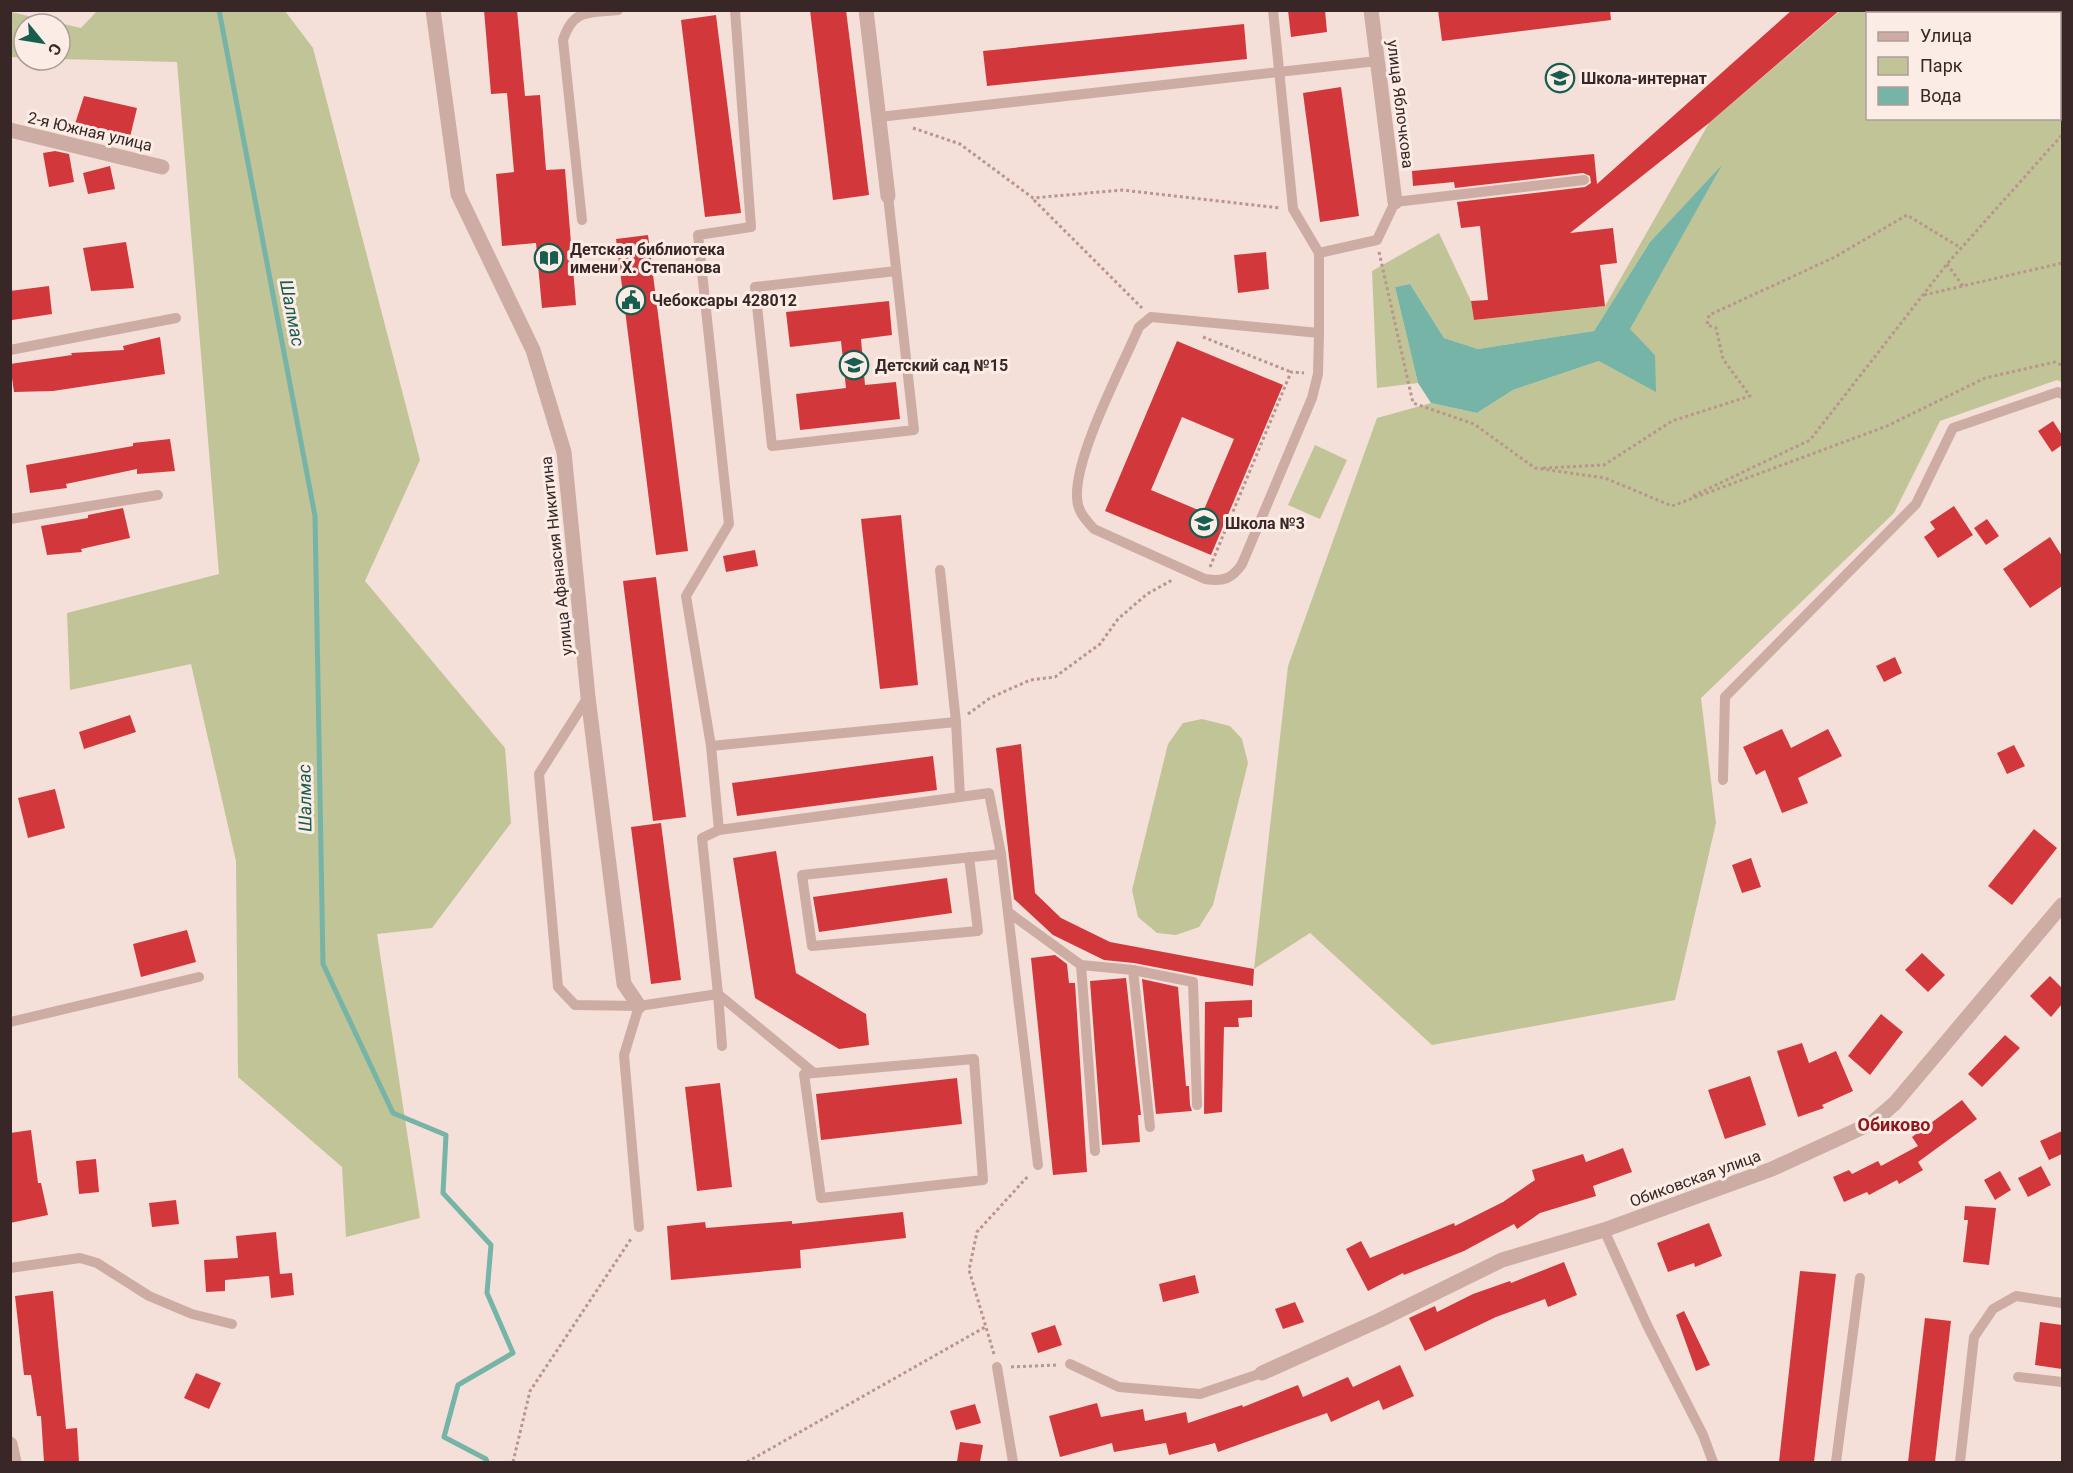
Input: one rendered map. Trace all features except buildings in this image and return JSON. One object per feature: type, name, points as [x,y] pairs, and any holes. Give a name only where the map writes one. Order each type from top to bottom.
[{"type":"street","name":"улица Афанасия Никитина","points":[[433,10],[458,194],[532,350],[564,452],[588,697],[624,984],[639,1006]]},
{"type":"street","points":[[866,10],[888,196]]},
{"type":"street","name":"улица Яблочкова","points":[[1371,10],[1395,202]]},
{"type":"street","name":"2-я Южная улица","points":[[10,130],[162,167]]},
{"type":"street","name":"Обиковская улица","points":[[1262,1373],[1380,1320],[1503,1260],[1604,1230],[1772,1170],[1872,1123],[1902,1095],[2062,905]]},
{"type":"street","points":[[10,1444],[14,1462]]},
{"type":"lane","points":[[582,220],[563,40],[568,25],[578,15],[618,10]]},
{"type":"lane","points":[[719,830],[711,746],[686,596],[729,524],[698,235],[752,227],[735,10]]},
{"type":"lane","points":[[1273,10],[1293,209],[1319,253],[1319,333],[1318,374],[1312,398],[1242,564],[1235,575],[1221,582],[1205,579],[1094,529],[1082,517],[1077,498],[1080,466],[1138,327],[1151,317],[1319,333]]},
{"type":"lane","points":[[879,117],[1377,61]]},
{"type":"lane","points":[[1319,253],[1377,240],[1395,202],[1584,180]]},
{"type":"lane","points":[[888,196],[914,430],[772,446],[755,287],[896,271]]},
{"type":"lane","points":[[10,350],[176,318]]},
{"type":"lane","points":[[1723,780],[1725,698],[1916,504],[1953,428],[2058,392],[2062,394]]},
{"type":"lane","points":[[10,519],[158,495]]},
{"type":"lane","points":[[940,570],[956,722],[960,796]]},
{"type":"lane","points":[[588,697],[539,774],[558,987],[575,1005],[639,1006],[718,994],[814,1073],[974,1059],[983,1180],[821,1198],[804,1074],[814,1073]]},
{"type":"lane","points":[[711,746],[956,722]]},
{"type":"lane","points":[[722,1046],[702,837],[719,830],[989,793],[1001,854],[1038,1165]]},
{"type":"lane","points":[[969,857],[978,932],[812,946],[802,875],[969,857],[1001,854]]},
{"type":"lane","points":[[1008,912],[1081,965],[1133,970],[1193,982],[1197,1105]]},
{"type":"lane","points":[[1081,965],[1095,1151]]},
{"type":"lane","points":[[1133,970],[1150,1127]]},
{"type":"lane","points":[[10,1022],[199,977]]},
{"type":"lane","points":[[639,1006],[624,1055],[639,1227]]},
{"type":"lane","points":[[1604,1230],[1647,1325],[1703,1435],[1713,1462]]},
{"type":"lane","points":[[10,1268],[80,1258],[96,1263],[149,1296],[192,1314],[232,1324]]},
{"type":"lane","points":[[1836,1462],[1860,1278]]},
{"type":"lane","points":[[1960,1462],[1974,1337],[1993,1309],[2016,1296],[2062,1303]]},
{"type":"lane","points":[[1070,1364],[1119,1387],[1200,1394],[1262,1373]]},
{"type":"lane","points":[[997,1367],[1012,1462]]},
{"type":"lane","points":[[2018,1377],[2062,1382]]},
{"type":"path","points":[[909,127],[960,144],[1033,198],[1151,317]]},
{"type":"path","points":[[1672,506],[1810,440],[1947,264],[2062,135]]},
{"type":"path","points":[[1033,198],[1122,190],[1293,209]]},
{"type":"path","points":[[1535,468],[1604,465],[1672,421],[1749,396],[1723,359],[1716,328],[1707,325],[1709,315],[1833,258],[1907,215],[1961,248]]},
{"type":"path","points":[[1377,240],[1413,403],[1474,424],[1535,468],[1605,478],[1672,506],[1887,426],[1985,378],[2055,362],[2062,365]]},
{"type":"path","points":[[1923,296],[2062,263]]},
{"type":"path","points":[[1947,264],[1963,286]]},
{"type":"path","points":[[1194,334],[1291,372],[1318,374]]},
{"type":"path","points":[[1205,579],[1291,372]]},
{"type":"path","points":[[956,722],[990,698],[1030,681],[1054,677],[1100,644],[1118,619],[1147,594],[1189,571]]},
{"type":"path","points":[[1038,1165],[977,1232],[969,1270],[997,1367],[1070,1364]]},
{"type":"path","points":[[513,1462],[530,1391],[639,1227]]},
{"type":"path","points":[[747,1462],[987,1326]]},
{"type":"green space","points":[[98,10],[285,11],[313,48],[420,460],[365,581],[505,748],[511,823],[432,928],[377,934],[420,1218],[346,1237],[342,1167],[238,1077],[236,861],[191,664],[70,690],[67,613],[219,574],[177,62],[72,59],[72,26],[81,28]]},
{"type":"green space","points":[[1840,11],[2062,11],[2062,382],[2057,380],[1940,421],[1894,513],[1701,698],[1716,823],[1675,1000],[1432,1045],[1310,933],[1254,969],[1288,666],[1377,418],[1431,403],[1477,413],[1513,390],[1599,361],[1655,355],[1629,329],[1720,168],[1650,242],[1594,331],[1478,349],[1444,338],[1410,284],[1395,287],[1418,383],[1377,388],[1372,271],[1439,233],[1471,301],[1474,320],[1605,306],[1709,123]]},
{"type":"green space","points":[[12,12],[12,57],[11,57]]},
{"type":"green space","points":[[1315,445],[1347,460],[1320,519],[1288,505]]},
{"type":"green space","points":[[1202,719],[1230,726],[1242,739],[1248,763],[1213,905],[1199,927],[1176,935],[1157,933],[1138,917],[1132,890],[1168,744],[1183,723]]},
{"type":"water","points":[[1722,165],[1630,329],[1655,355],[1656,392],[1599,361],[1513,390],[1477,413],[1431,403],[1418,383],[1395,287],[1410,284],[1444,338],[1478,349],[1594,331],[1650,242]]},
{"type":"waterway","name":"Шалмас","points":[[219,10],[315,516],[323,964],[393,1113],[446,1135],[443,1193],[491,1245],[487,1293],[513,1353],[458,1385],[444,1437],[486,1459],[487,1462]]},
{"type":"place","name":"Школа-интернат","points":[[1560,78]]},
{"type":"place","name":"Детская библиотека имени Х. Степанова","points":[[549,258]]},
{"type":"place","name":"Чебоксары 428012","points":[[631,300]]},
{"type":"place","name":"Детский сад №15","points":[[854,365]]},
{"type":"place","name":"Школа №3","points":[[1204,523]]},
{"type":"district","name":"Обиково","points":[[1894,1125]]}]
